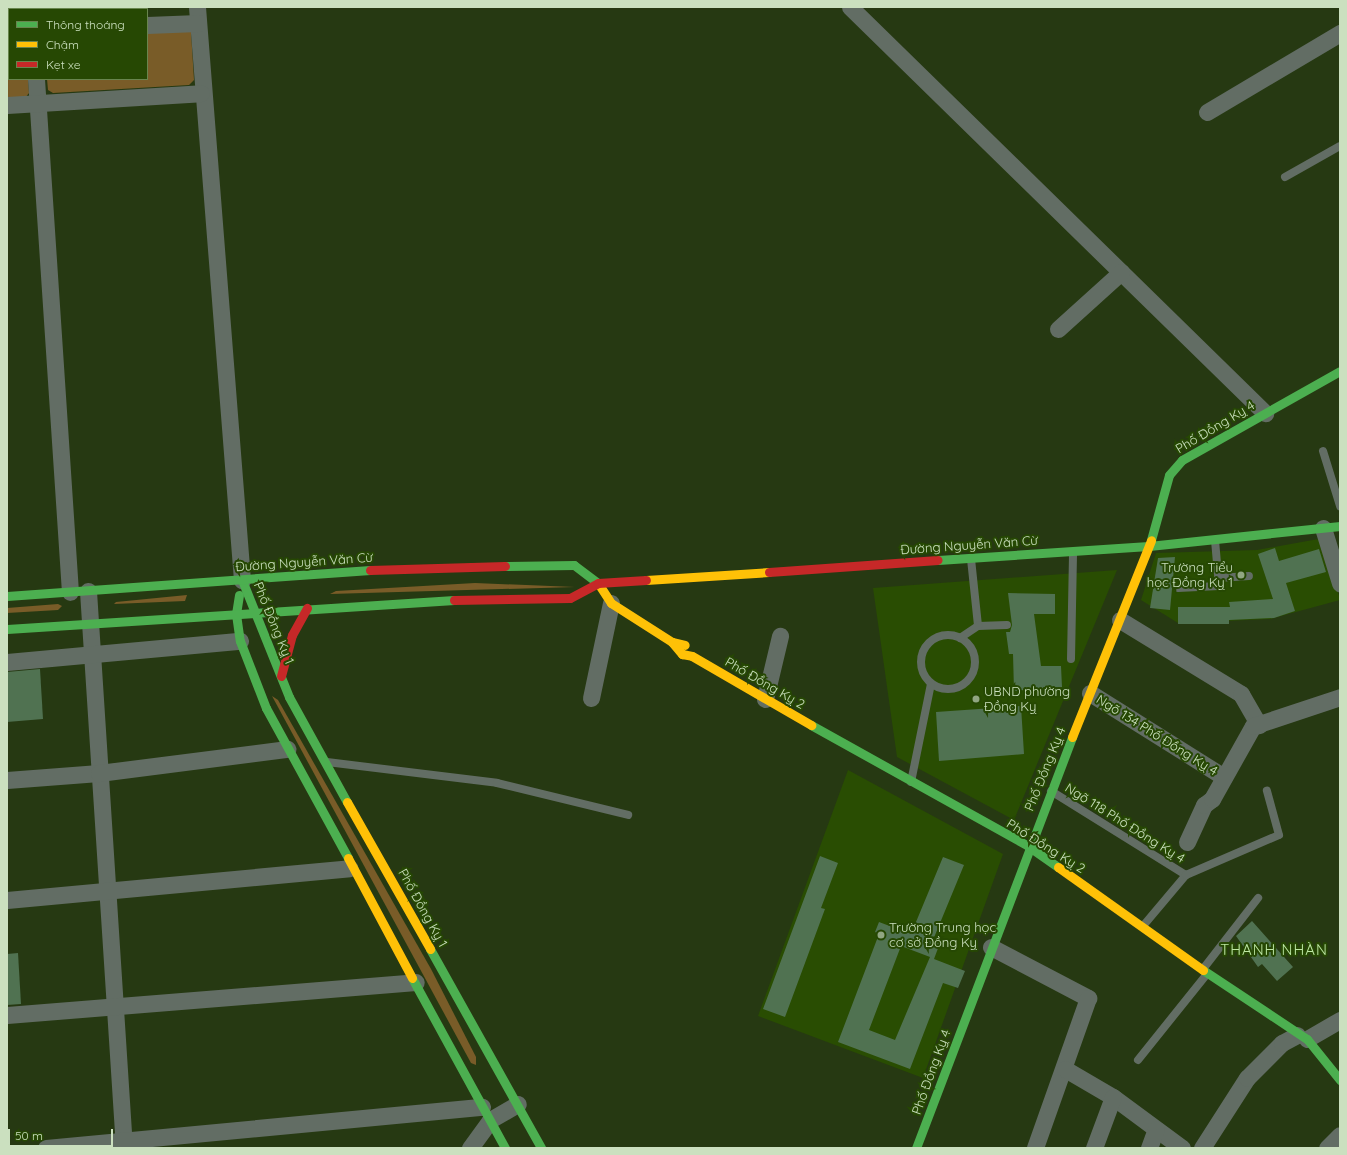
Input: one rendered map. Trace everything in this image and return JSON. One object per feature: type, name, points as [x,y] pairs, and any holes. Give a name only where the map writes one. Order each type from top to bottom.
[{"type":"main road","name":"Phố Đồng Kỵ 4","points":[[916,1148],[1028,846],[1149,546],[1169,475],[1182,460],[1338,372]]},
{"type":"main road","name":"Đường Nguyễn Văn Cừ","points":[[7,628],[484,598],[570,598],[598,583],[1073,552],[1149,546],[1340,526]]},
{"type":"main road","name":"Đường Nguyễn Văn Cừ","points":[[7,596],[405,568],[574,565],[598,583]]},
{"type":"main road","name":"Phố Đồng Kỵ 1","points":[[242,580],[258,613],[281,676],[327,762],[518,1104],[541,1148]]},
{"type":"main road","name":"Phố Đồng Kỵ 1","points":[[242,580],[236,614],[240,641],[261,697],[350,868],[416,982],[505,1148]]},
{"type":"main road","name":"Phố Đồng Kỵ 2","points":[[598,583],[611,604],[672,642],[685,645],[692,656],[910,783],[1028,846],[1302,1038],[1340,1080]]},
{"type":"main road","points":[[281,676],[292,635],[307,608]]},
{"type":"street","points":[[850,7],[1265,413]]},
{"type":"street","points":[[148,25],[197,15],[201,93],[242,580]]},
{"type":"street","points":[[1207,112],[1340,33]]},
{"type":"street","points":[[36,80],[70,592]]},
{"type":"street","points":[[7,105],[201,93]]},
{"type":"street","points":[[1058,329],[1121,272]]},
{"type":"street","points":[[1323,528],[1340,583]]},
{"type":"street","points":[[88,591],[91,656],[124,1146]]},
{"type":"street","points":[[591,698],[611,604]]},
{"type":"street","points":[[1120,620],[1240,694],[1259,724]]},
{"type":"street","points":[[765,698],[780,636]]},
{"type":"street","points":[[7,662],[91,656],[240,641]]},
{"type":"street","name":"Ngõ 134 Phố Đồng Kỵ 4","points":[[1090,693],[1224,777]]},
{"type":"street","points":[[1187,842],[1204,805],[1212,799],[1246,734],[1259,724],[1340,697]]},
{"type":"street","points":[[7,780],[99,773],[287,749]]},
{"type":"street","points":[[7,900],[107,893],[350,868]]},
{"type":"street","points":[[991,947],[1088,998],[1066,1069],[1035,1148]]},
{"type":"street","points":[[7,1015],[416,982]]},
{"type":"street","points":[[1202,1148],[1247,1078],[1282,1043],[1302,1038],[1340,1020]]},
{"type":"street","points":[[1066,1069],[1113,1097],[1182,1148]]},
{"type":"street","points":[[1094,1148],[1113,1097]]},
{"type":"street","points":[[46,1148],[124,1146],[486,1113],[518,1104]]},
{"type":"street","points":[[470,1148],[486,1113]]},
{"type":"street","points":[[1149,1148],[1156,1129]]},
{"type":"street","points":[[1327,1148],[1340,1135]]},
{"type":"lane","points":[[1285,177],[1340,146]]},
{"type":"lane","points":[[1338,372],[1340,382]]},
{"type":"lane","points":[[1323,451],[1340,506]]},
{"type":"lane","points":[[1178,588],[1219,586],[1215,539]]},
{"type":"lane","points":[[1071,659],[1073,552]]},
{"type":"lane","points":[[971,558],[978,626]]},
{"type":"lane","points":[[1218,578],[1250,576]]},
{"type":"lane","points":[[960,638],[978,626],[1007,625]]},
{"type":"lane","points":[[943,635],[960,638],[970,647],[975,659],[970,676],[957,688],[948,689],[931,684],[925,677],[920,661],[927,644],[943,635]]},
{"type":"lane","points":[[910,783],[931,684]]},
{"type":"lane","points":[[327,762],[497,784],[628,815]]},
{"type":"lane","name":"Ngõ 118 Phố Đồng Kỵ 4","points":[[1050,791],[1186,875]]},
{"type":"lane","points":[[1143,926],[1186,875],[1279,835],[1267,791]]},
{"type":"lane","points":[[1138,1060],[1206,971],[1258,898]]},
{"type":"shaded area","points":[[186,29],[191,32],[194,80],[189,85],[53,93],[48,90],[47,80],[148,80],[148,31]]},
{"type":"shaded area","points":[[8,70],[8,80],[28,80],[29,93],[25,98],[7,99]]},
{"type":"shaded area","name":"Trường Tiểu học Đồng Kỵ 1","points":[[1324,538],[1340,600],[1270,619],[1178,623],[1141,600],[1156,553],[1257,550]]},
{"type":"shaded area","name":"UBND phường Đồng Kỵ","points":[[1117,570],[1014,820],[897,757],[873,588]]},
{"type":"shaded area","points":[[475,583],[575,587],[330,594],[336,591]]},
{"type":"shaded area","points":[[187,595],[185,601],[114,604],[116,602]]},
{"type":"shaded area","points":[[58,604],[62,606],[58,610],[7,613],[7,608]]},
{"type":"shaded area","points":[[272,696],[278,700],[431,969],[476,1057],[476,1065],[471,1063]]},
{"type":"shaded area","name":"Trường Trung học cơ sở Đồng Kỵ","points":[[848,770],[1003,854],[923,1078],[758,1016]]},
{"type":"building","points":[[1275,548],[1279,561],[1319,549],[1326,572],[1286,583],[1295,611],[1274,618],[1229,620],[1229,624],[1178,624],[1178,607],[1230,607],[1229,602],[1273,599],[1258,554]]},
{"type":"building","points":[[1175,557],[1170,610],[1150,608],[1158,558]]},
{"type":"building","points":[[1008,593],[1055,594],[1055,614],[1034,614],[1041,666],[1061,666],[1062,687],[1014,691],[1013,654],[1009,654],[1006,632],[1010,632],[1012,625]]},
{"type":"building","points":[[40,669],[43,719],[7,722],[7,672]]},
{"type":"building","points":[[1021,706],[1024,754],[939,761],[936,712]]},
{"type":"building","points":[[820,856],[838,863],[821,908],[825,909],[785,1017],[763,1009]]},
{"type":"building","points":[[943,857],[964,865],[933,940],[940,943],[934,959],[965,971],[958,988],[943,983],[910,1069],[838,1042],[879,934],[875,932],[879,922],[911,934]],"holes":[[[901,946],[930,957],[895,1040],[869,1030]]]},
{"type":"building","points":[[1252,921],[1293,967],[1277,981],[1262,964],[1258,967],[1236,936]]},
{"type":"building","points":[[18,953],[21,1004],[7,1005],[7,954]]},
{"type":"traffic: fast","points":[[1151,540],[1169,475],[1182,460],[1340,371]]},
{"type":"traffic: fast","points":[[938,560],[1149,546],[1340,526]]},
{"type":"traffic: fast","points":[[505,566],[574,565],[598,583]]},
{"type":"traffic: fast","points":[[7,596],[370,570]]},
{"type":"traffic: fast","points":[[242,580],[289,697],[347,802]]},
{"type":"traffic: fast","points":[[239,595],[236,614],[240,641],[266,708],[348,858]]},
{"type":"traffic: fast","points":[[7,629],[454,600]]},
{"type":"traffic: fast","points":[[811,725],[1028,846],[1058,867]]},
{"type":"traffic: fast","points":[[916,1148],[1072,737]]},
{"type":"traffic: fast","points":[[430,949],[541,1148]]},
{"type":"traffic: fast","points":[[1203,970],[1307,1039],[1340,1080]]},
{"type":"traffic: fast","points":[[412,978],[505,1148]]},
{"type":"traffic: slow","points":[[1072,737],[1151,540]]},
{"type":"traffic: slow","points":[[646,580],[769,572]]},
{"type":"traffic: slow","points":[[598,583],[611,603],[672,642],[685,645]]},
{"type":"traffic: slow","points":[[672,642],[682,654],[692,656],[811,725]]},
{"type":"traffic: slow","points":[[347,802],[430,949]]},
{"type":"traffic: slow","points":[[348,858],[412,978]]},
{"type":"traffic: slow","points":[[1058,867],[1203,970]]},
{"type":"traffic: jam","points":[[769,572],[938,560]]},
{"type":"traffic: jam","points":[[370,570],[505,566]]},
{"type":"traffic: jam","points":[[454,600],[570,598],[598,583],[646,580]]},
{"type":"traffic: jam","points":[[281,676],[292,635],[307,608]]},
{"type":"place","name":"Trường Tiểu học Đồng Kỵ 1","points":[[1241,575]]},
{"type":"place","name":"UBND phường Đồng Kỵ","points":[[976,699]]},
{"type":"place","name":"Trường Trung học cơ sở Đồng Kỵ","points":[[881,935]]},
{"type":"district","name":"THANH NHÀN","points":[[1274,950]]}]
